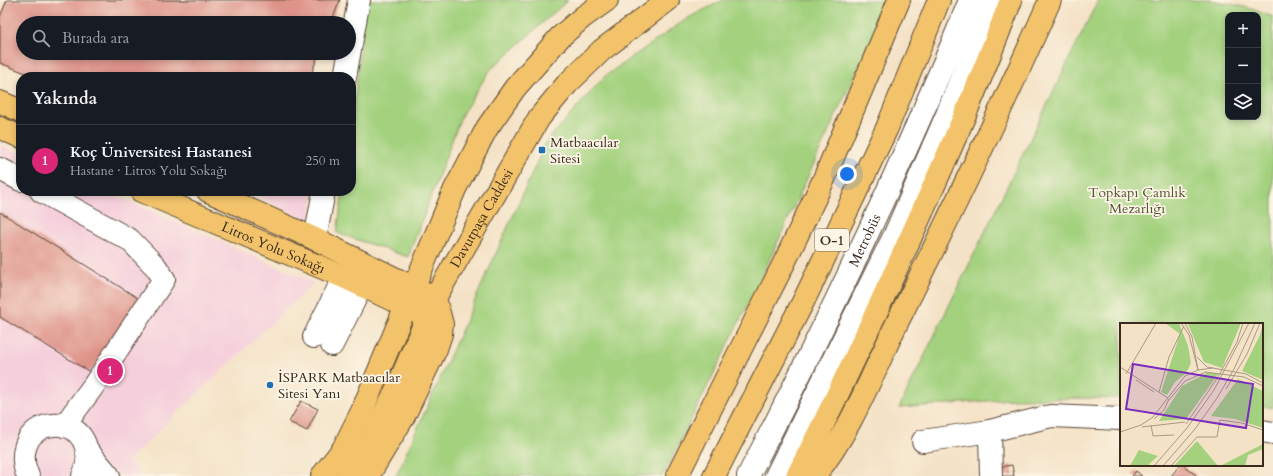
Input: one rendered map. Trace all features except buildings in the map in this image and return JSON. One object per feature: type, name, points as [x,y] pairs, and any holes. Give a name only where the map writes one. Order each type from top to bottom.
[{"type":"main road","name":"Davutpaşa Caddesi","points":[[322,476],[343,449],[362,411],[455,189],[487,128],[516,88],[551,48],[588,9],[607,0]]},
{"type":"main road","points":[[539,118],[557,83],[573,60],[602,31],[642,0]]},
{"type":"main road","name":"Davutpaşa Caddesi","points":[[348,476],[371,441],[398,386],[431,307],[506,172],[539,118],[567,84],[602,50],[668,0]]},
{"type":"main road","points":[[677,476],[824,179],[899,0]]},
{"type":"main road","name":"O-1","points":[[714,476],[804,300],[887,128],[939,0]]},
{"type":"main road","points":[[797,476],[834,406],[923,210],[965,114],[1011,0]]},
{"type":"main road","points":[[814,476],[824,464],[844,431],[872,375],[956,202],[1050,0]]},
{"type":"main road","points":[[0,102],[16,110]]},
{"type":"main road","points":[[0,128],[16,135]]},
{"type":"main road","name":"Litros Yolu Sokağı","points":[[152,196],[353,281],[409,296]]},
{"type":"main road","name":"Litros Yolu Sokağı","points":[[219,196],[315,239],[409,296]]},
{"type":"main road","points":[[368,476],[402,418],[436,349],[441,334],[442,324],[431,307],[409,296]]},
{"type":"street","points":[[356,16],[359,0]]},
{"type":"street","name":"Metrobüs","points":[[748,476],[796,384],[848,276],[919,120],[970,0]]},
{"type":"street","name":"Metrobüs","points":[[776,476],[896,232],[946,117],[992,0]]},
{"type":"street","points":[[346,72],[348,60]]},
{"type":"street","points":[[0,169],[16,177]]},
{"type":"street","points":[[49,196],[130,240],[156,267],[164,279],[94,385],[64,426]]},
{"type":"street","points":[[315,239],[323,196]]},
{"type":"street","points":[[323,341],[353,281]]},
{"type":"street","points":[[923,441],[990,431],[1051,416],[1120,419]]},
{"type":"street","points":[[28,476],[23,466],[23,454],[26,443],[33,434],[42,428],[53,425],[64,426],[79,435],[88,450],[109,476]]},
{"type":"street","points":[[990,431],[991,476]]},
{"type":"street","points":[[1263,431],[1273,433]]},
{"type":"street","points":[[83,476],[89,460],[88,450]]},
{"type":"shaded area","points":[[0,145],[16,152],[16,196],[116,196],[314,283],[128,460],[141,476],[0,476]]},
{"type":"shaded area","points":[[256,196],[313,196],[309,221]]},
{"type":"green space","points":[[365,0],[568,0],[490,70],[462,114],[408,257],[337,233],[342,196],[356,196],[356,87]]},
{"type":"green space","points":[[723,0],[887,0],[876,29],[761,278],[663,476],[396,476],[546,142],[605,76],[688,18]]},
{"type":"green space","name":"Topkapı Çamlık Mezarlığı","points":[[1098,0],[1211,0],[1249,8],[1260,12],[1225,12],[1225,120],[1261,120],[1261,12],[1273,17],[1273,408],[1263,406],[1263,323],[1120,323],[1120,398],[1012,399],[899,408]]},
{"type":"place","name":"Matbaacılar Sitesi","points":[[542,150]]},
{"type":"place","name":"Koç Üniversitesi Hastanesi","points":[[110,371]]},
{"type":"place","name":"İSPARK Matbaacılar Sitesi Yanı","points":[[270,385]]}]
